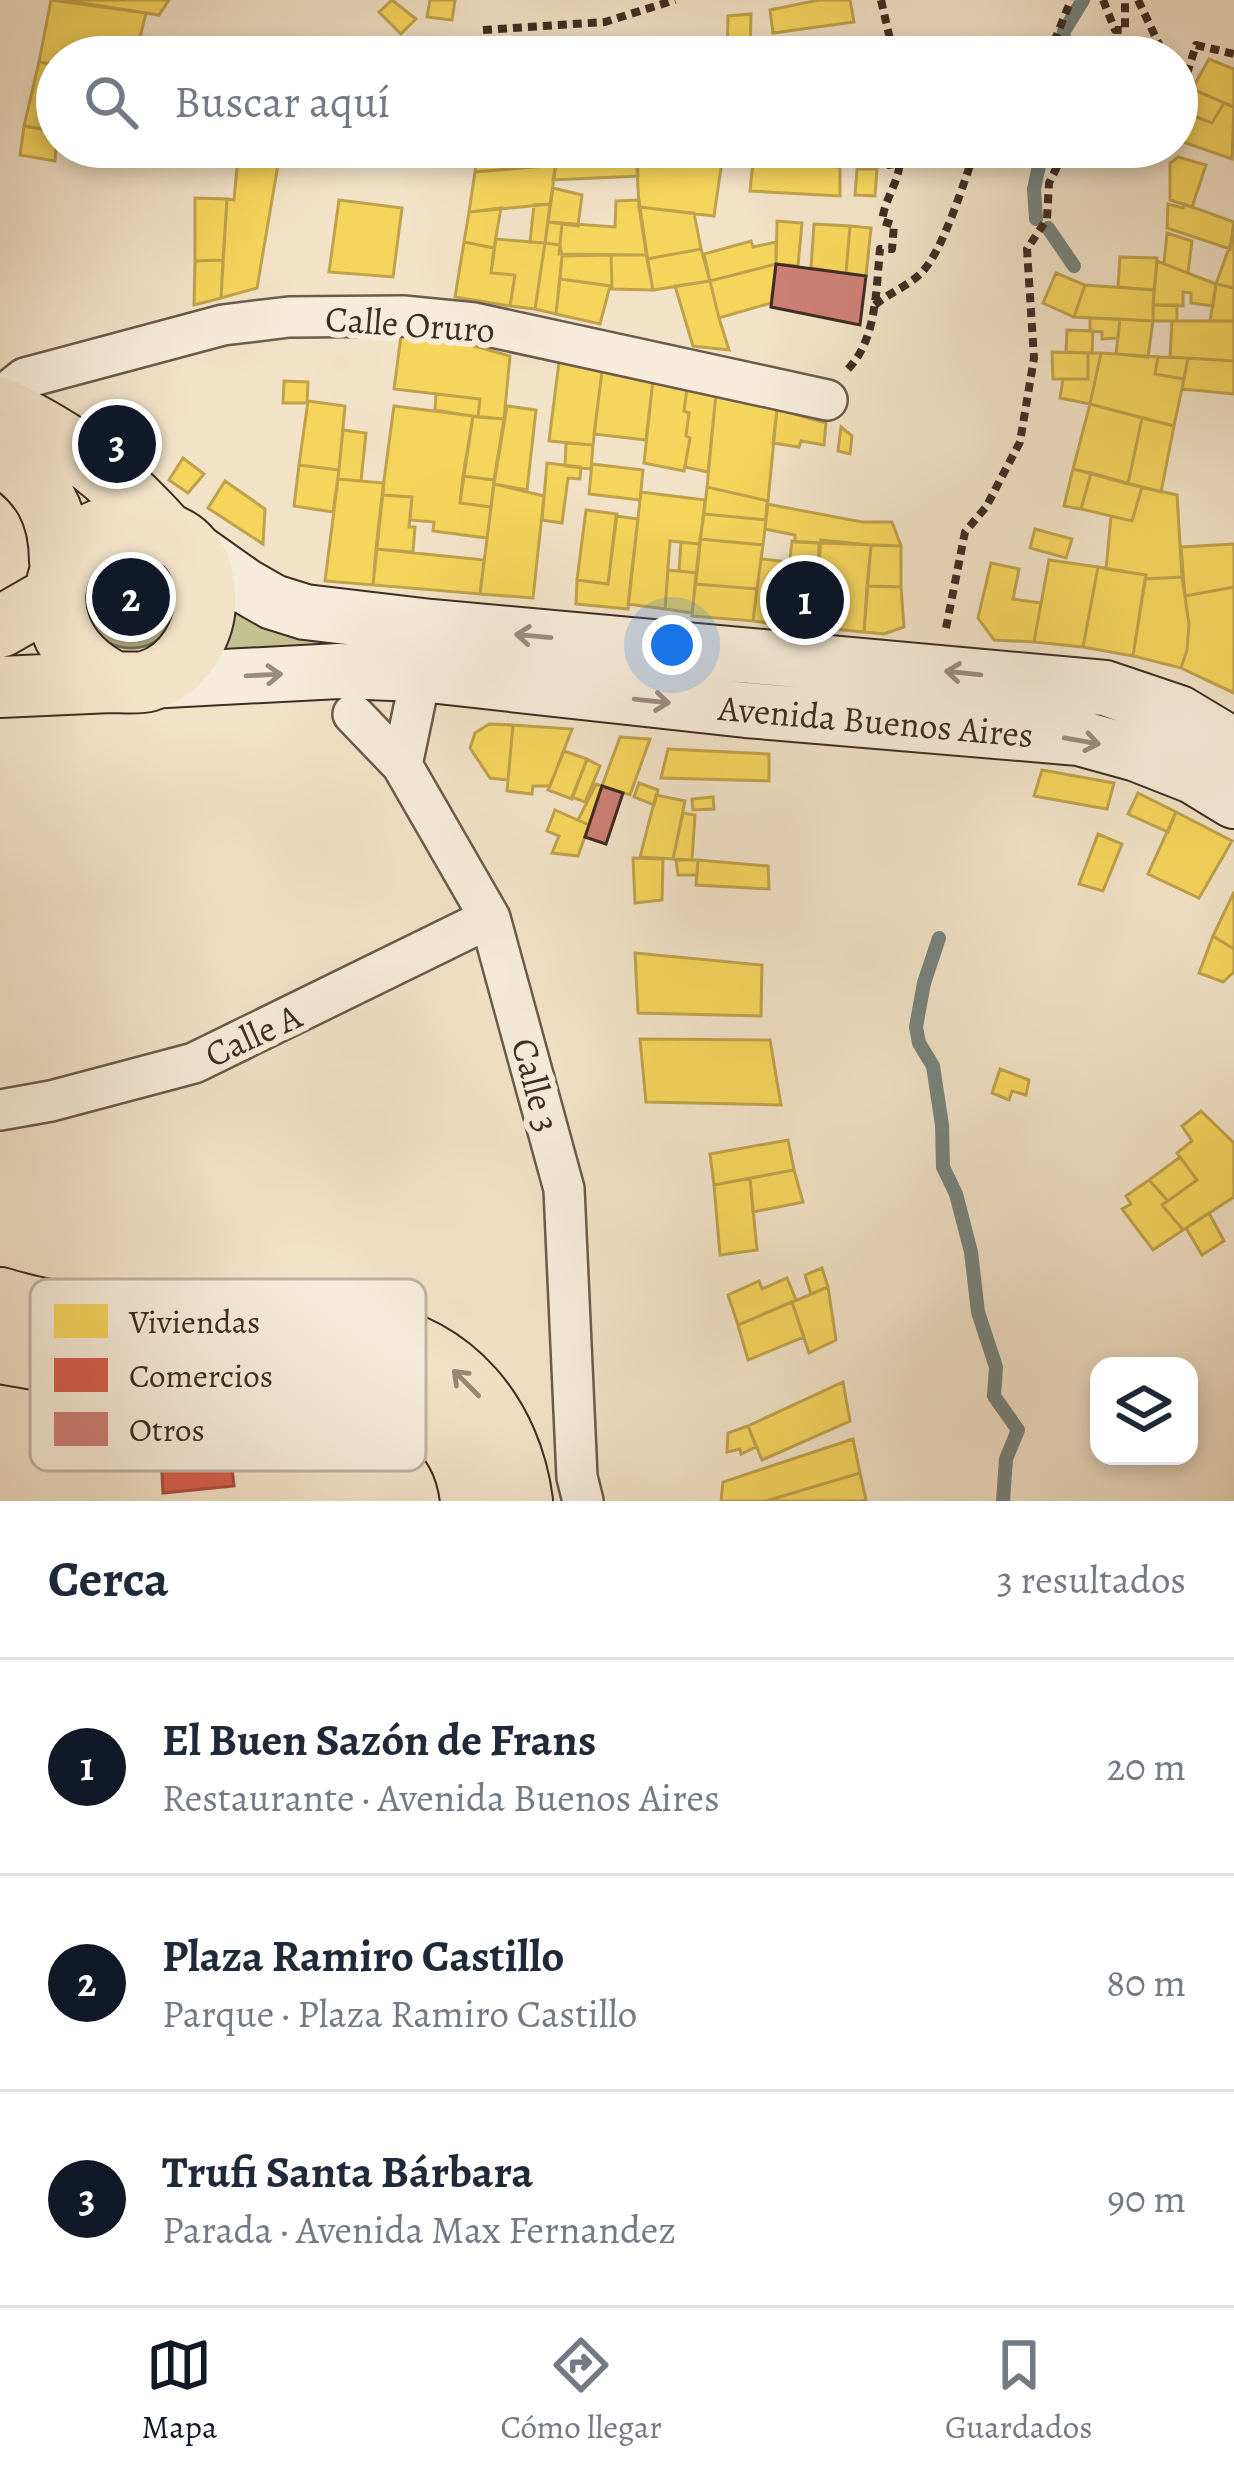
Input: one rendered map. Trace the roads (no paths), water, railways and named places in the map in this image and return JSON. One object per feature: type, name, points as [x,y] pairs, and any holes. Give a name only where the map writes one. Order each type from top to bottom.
[{"type":"main road","points":[[0,408],[56,434],[124,487],[176,538],[200,565],[205,615],[183,658],[130,682],[90,672],[66,650],[36,596]]},
{"type":"main road","points":[[0,455],[23,470],[54,510],[60,536],[36,596]]},
{"type":"main road","points":[[36,596],[88,534],[112,524],[139,524],[176,538]]},
{"type":"main road","name":"Avenida Buenos Aires","points":[[176,538],[273,602],[426,650],[746,710],[1079,738],[1192,776],[1234,801]]},
{"type":"main road","name":"Avenida Buenos Aires","points":[[0,687],[339,671],[426,650],[942,671],[1105,688],[1179,713],[1234,746]]},
{"type":"main road","points":[[0,1298],[30,1307]]},
{"type":"main road","points":[[0,1353],[30,1358]]},
{"type":"main road","points":[[426,1354],[456,1371],[476,1391],[510,1445],[524,1493]]},
{"type":"main road","points":[[426,1417],[460,1460],[524,1493]]},
{"type":"street","name":"Calle Oruro","points":[[0,398],[25,378],[223,326],[290,317],[403,316],[474,322],[827,400]]},
{"type":"street","points":[[402,765],[426,650]]},
{"type":"street","name":"Calle 3","points":[[352,714],[402,765],[490,918],[564,1189],[524,1493]]},
{"type":"street","name":"Calle A","points":[[0,1110],[194,1063],[490,918]]},
{"type":"waterway","points":[[1063,36],[1083,0]]},
{"type":"waterway","points":[[1036,219],[1038,168]]},
{"type":"waterway","points":[[1048,228],[1074,266]]},
{"type":"waterway","points":[[939,938],[916,1027],[919,1043],[933,1066],[943,1167],[956,1194],[971,1252],[978,1312],[996,1367],[994,1396],[1018,1430],[1006,1459],[1003,1501]]},
{"type":"place","name":"Trufi Santa Bárbara","points":[[117,444]]},
{"type":"place","name":"Plaza Ramiro Castillo","points":[[131,597]]},
{"type":"place","name":"El Buen Sazón de Frans","points":[[805,600]]}]
